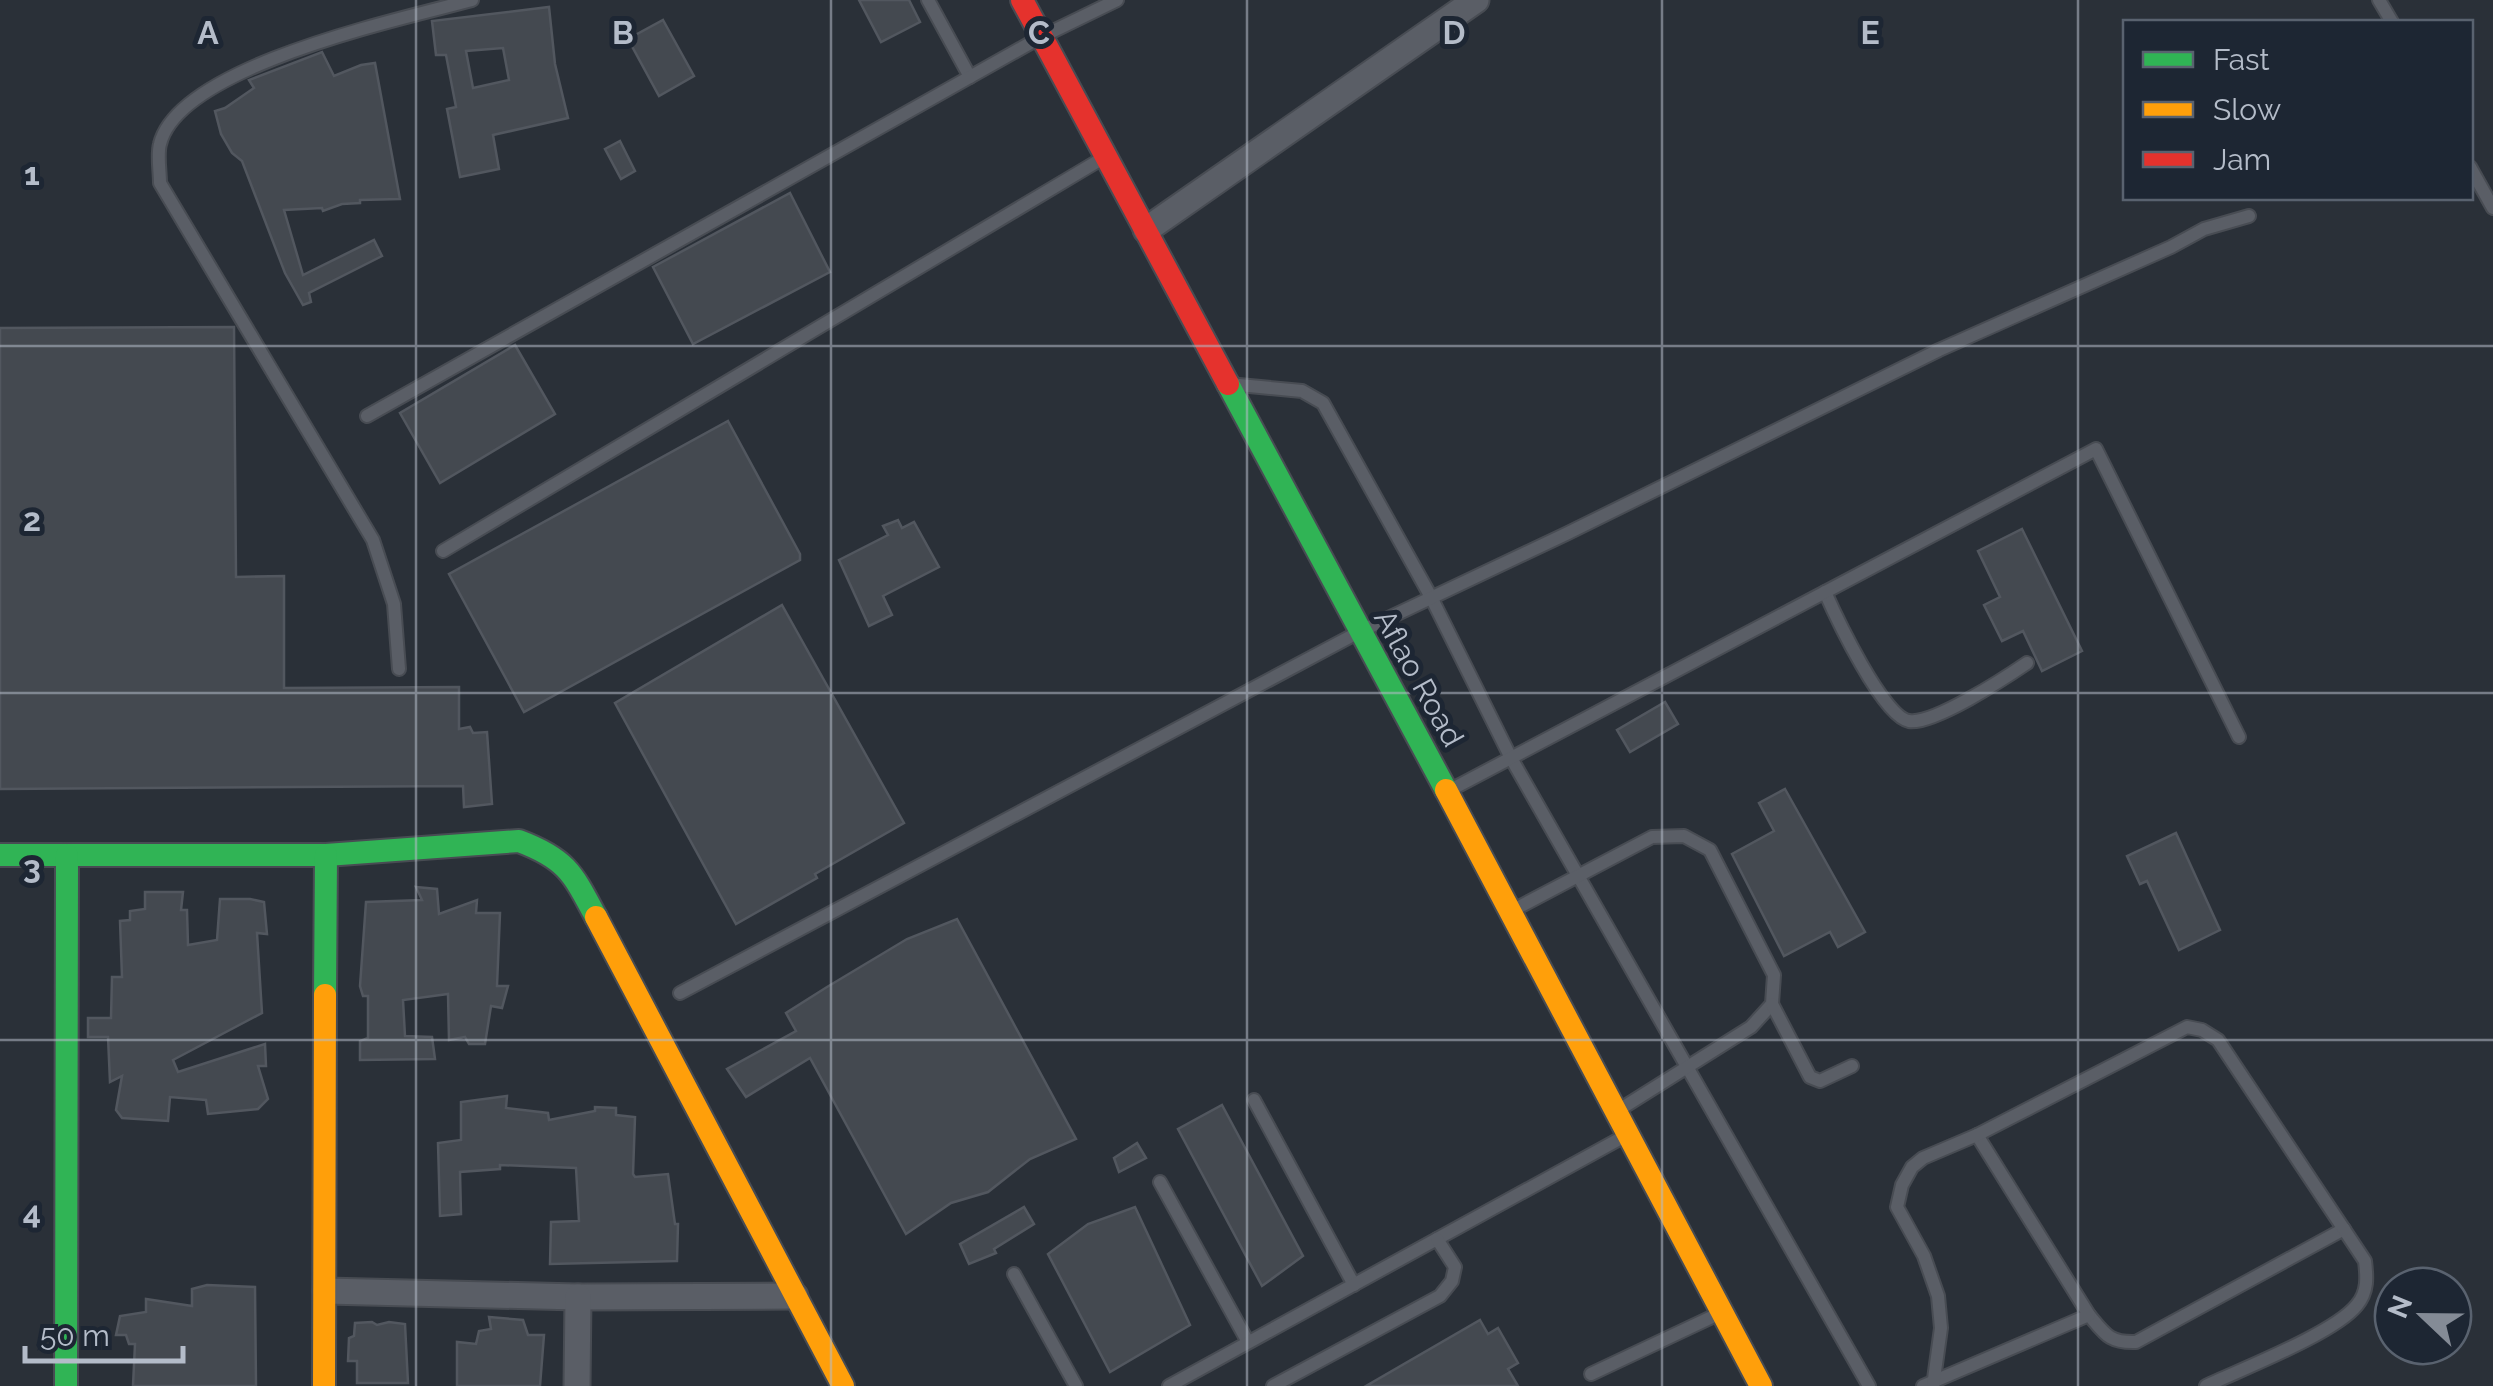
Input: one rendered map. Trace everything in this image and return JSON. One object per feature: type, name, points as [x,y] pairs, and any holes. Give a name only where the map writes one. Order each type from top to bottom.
[{"type":"main road","name":"Aflao Road","points":[[1022,0],[1762,1386]]},
{"type":"main road","points":[[0,855],[326,855],[519,842],[542,849],[573,873],[844,1386]]},
{"type":"main road","points":[[66,1386],[67,855]]},
{"type":"main road","points":[[324,1386],[326,855]]},
{"type":"street","points":[[1146,230],[1476,0]]},
{"type":"street","points":[[326,1291],[795,1296]]},
{"type":"street","points":[[577,1386],[578,1296]]},
{"type":"lane","points":[[399,669],[394,604],[373,540],[160,182],[160,143],[176,118],[235,75],[292,49],[472,0]]},
{"type":"lane","points":[[928,0],[970,77]]},
{"type":"lane","points":[[367,416],[1042,37],[1117,0]]},
{"type":"lane","points":[[443,551],[1106,156]]},
{"type":"lane","points":[[2473,172],[2493,208]]},
{"type":"lane","points":[[680,993],[1359,632],[1656,491],[1939,350],[2204,230],[2249,216]]},
{"type":"lane","points":[[1226,384],[1302,391],[1323,403],[1431,598],[1511,758],[1869,1386]]},
{"type":"lane","points":[[1447,791],[2096,450],[2238,737]]},
{"type":"lane","points":[[1825,592],[1868,674],[1894,713],[1904,721],[1919,721],[1956,705],[2027,663]]},
{"type":"lane","points":[[1511,911],[1652,837],[1684,836],[1710,850],[1774,975],[1772,1004],[1810,1077],[1820,1081],[1852,1066]]},
{"type":"lane","points":[[1615,1112],[1751,1028],[1772,1004]]},
{"type":"lane","points":[[1929,1385],[1941,1328],[1938,1296],[1924,1256],[1898,1207],[1902,1185],[1912,1168],[1923,1158],[1977,1135],[2187,1026],[2218,1040],[2365,1261],[2368,1282],[2359,1304],[2337,1323],[2206,1386]]},
{"type":"lane","points":[[1254,1100],[1354,1284]]},
{"type":"lane","points":[[1169,1386],[1627,1134]]},
{"type":"lane","points":[[1977,1135],[2089,1315],[2118,1343],[2136,1342],[2344,1230]]},
{"type":"lane","points":[[1160,1182],[1248,1342]]},
{"type":"lane","points":[[1273,1386],[1440,1296],[1452,1281],[1454,1267],[1437,1239]]},
{"type":"lane","points":[[1014,1274],[1076,1386]]},
{"type":"lane","points":[[1591,1374],[1721,1313]]},
{"type":"lane","points":[[1929,1385],[2089,1315]]},
{"type":"building","points":[[859,0],[909,0],[920,22],[881,42]]},
{"type":"building","points":[[549,7],[555,64],[568,118],[493,135],[499,169],[460,177],[447,109],[456,107],[446,55],[436,55],[432,21]],"holes":[[[503,48],[509,80],[473,88],[466,51]]]},
{"type":"building","points":[[663,20],[694,76],[659,96],[628,39]]},
{"type":"building","points":[[322,52],[334,76],[375,63],[400,199],[360,200],[323,211],[284,210],[303,275],[374,240],[382,256],[309,293],[311,302],[303,305],[285,273],[242,161],[221,134],[215,111],[254,88],[249,80]]},
{"type":"building","points":[[620,141],[635,171],[621,179],[605,149]]},
{"type":"building","points":[[790,193],[830,272],[693,344],[653,267]]},
{"type":"building","points":[[234,327],[236,577],[284,576],[284,688],[459,687],[459,729],[470,727],[473,733],[487,732],[492,804],[464,807],[463,786],[0,789],[0,328]]},
{"type":"building","points":[[515,345],[555,414],[440,483],[400,413]]},
{"type":"building","points":[[728,421],[800,560],[524,712],[449,574]]},
{"type":"building","points":[[898,520],[902,528],[914,522],[939,567],[883,596],[892,615],[869,626],[839,560],[888,535],[883,526]]},
{"type":"building","points":[[2022,529],[2082,651],[2042,671],[2023,631],[2002,641],[1984,605],[2000,597],[1978,551]]},
{"type":"building","points":[[782,605],[904,823],[736,924],[615,703]]},
{"type":"building","points":[[1665,702],[1678,724],[1630,752],[1617,730]]},
{"type":"building","points":[[1785,789],[1865,932],[1838,947],[1830,932],[1784,956],[1732,854],[1774,831],[1759,803]]},
{"type":"building","points":[[2176,833],[2220,930],[2179,950],[2147,881],[2140,884],[2127,856]]},
{"type":"building","points":[[416,887],[437,889],[439,914],[477,900],[476,913],[500,913],[497,986],[508,986],[502,1008],[491,1006],[485,1044],[469,1044],[465,1037],[449,1040],[448,994],[403,1000],[405,1036],[432,1037],[435,1059],[360,1060],[360,1041],[368,1038],[368,996],[363,996],[360,986],[366,902],[422,900]]},
{"type":"building","points":[[145,892],[183,892],[181,910],[187,910],[188,945],[217,940],[220,899],[264,902],[267,934],[257,933],[262,1013],[173,1060],[178,1072],[265,1044],[266,1066],[258,1066],[268,1099],[258,1109],[208,1114],[206,1100],[170,1097],[168,1121],[122,1118],[116,1110],[122,1076],[110,1082],[108,1037],[88,1037],[88,1018],[111,1018],[112,977],[122,977],[120,921],[130,920],[130,911],[145,909]]},
{"type":"building","points":[[957,919],[1076,1139],[1030,1159],[988,1192],[951,1203],[906,1234],[810,1058],[746,1097],[727,1069],[796,1031],[786,1013],[907,939]]},
{"type":"building","points":[[507,1096],[506,1108],[548,1113],[549,1120],[595,1111],[595,1107],[616,1108],[616,1115],[635,1117],[633,1174],[668,1174],[678,1224],[677,1261],[550,1264],[551,1222],[579,1221],[576,1168],[500,1165],[500,1169],[460,1172],[461,1214],[440,1216],[438,1143],[461,1140],[461,1102]]},
{"type":"building","points":[[1222,1105],[1303,1256],[1262,1286],[1178,1129]]},
{"type":"building","points":[[1137,1143],[1146,1158],[1119,1172],[1114,1158]]},
{"type":"building","points":[[1024,1207],[1034,1224],[994,1249],[996,1253],[969,1264],[960,1244]]},
{"type":"building","points":[[1135,1207],[1190,1325],[1110,1372],[1048,1254],[1088,1224]]},
{"type":"building","points":[[207,1285],[255,1287],[256,1386],[133,1386],[135,1344],[129,1344],[126,1335],[116,1335],[120,1316],[146,1312],[146,1299],[192,1306],[192,1289]]},
{"type":"building","points":[[489,1317],[523,1320],[528,1335],[544,1335],[540,1386],[457,1386],[457,1342],[476,1344],[479,1331],[491,1329]]},
{"type":"building","points":[[1480,1320],[1488,1334],[1498,1328],[1518,1363],[1508,1369],[1518,1386],[1366,1386]]},
{"type":"building","points":[[355,1323],[405,1324],[408,1383],[357,1383],[357,1361],[348,1361],[349,1338],[354,1336]]},
{"type":"traffic: fast","points":[[1228,384],[1446,790]]},
{"type":"traffic: fast","points":[[0,855],[326,855],[519,841],[548,854],[567,870],[596,917]]},
{"type":"traffic: fast","points":[[66,1386],[67,855]]},
{"type":"traffic: fast","points":[[325,995],[326,855]]},
{"type":"traffic: slow","points":[[1446,790],[1761,1386]]},
{"type":"traffic: slow","points":[[596,917],[843,1386]]},
{"type":"traffic: slow","points":[[324,1386],[325,995]]},
{"type":"traffic: jam","points":[[1022,0],[1228,384]]}]
